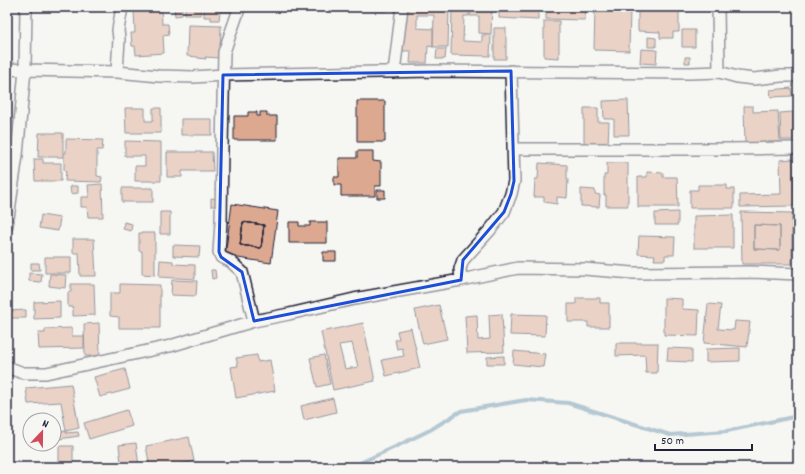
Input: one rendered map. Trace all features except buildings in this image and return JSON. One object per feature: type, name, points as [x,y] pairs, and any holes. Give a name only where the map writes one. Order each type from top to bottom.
[{"type":"street","points":[[7,225],[17,155],[25,70],[26,7]]},
{"type":"street","points":[[117,72],[119,39],[118,30],[122,7]]},
{"type":"street","points":[[237,7],[238,12],[224,52],[221,222],[219,252],[221,258],[230,261],[242,272],[254,322]]},
{"type":"street","points":[[394,72],[402,7]]},
{"type":"street","points":[[718,7],[719,72]]},
{"type":"street","points":[[7,69],[117,72],[159,76],[511,71],[719,72],[737,77],[754,79],[798,76]]},
{"type":"street","points":[[461,280],[460,269],[463,260],[504,212],[511,194],[514,181],[511,71]]},
{"type":"street","points":[[513,149],[798,148]]},
{"type":"street","points":[[7,367],[23,373],[46,373],[170,346],[254,322],[354,299],[461,280],[518,268],[584,269],[633,273],[745,272],[798,274]]},
{"type":"highlighted area","points":[[511,71],[514,181],[511,194],[504,212],[463,260],[461,280],[254,321],[242,272],[221,257],[219,252],[223,75]]},
{"type":"waterway","points":[[351,467],[430,430],[461,411],[526,400],[568,403],[670,435],[727,431],[798,416]]}]
